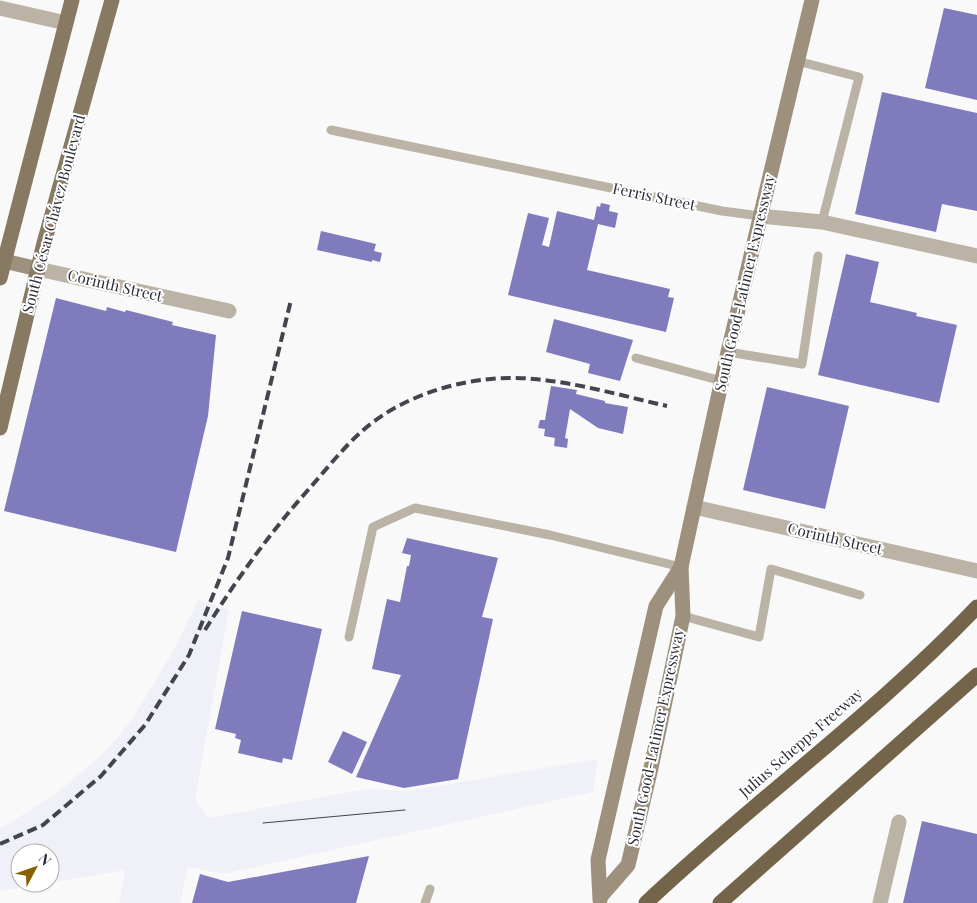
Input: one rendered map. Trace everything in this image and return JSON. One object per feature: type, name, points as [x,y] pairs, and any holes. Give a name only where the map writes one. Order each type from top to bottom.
[{"type":"highway","name":"Julius Schepps Freeway","points":[[646,903],[714,841],[901,680],[977,607]]},
{"type":"highway","points":[[720,903],[977,675]]},
{"type":"main road","points":[[0,278],[2,260],[72,0]]},
{"type":"main road","name":"South César Chávez Boulevard","points":[[0,428],[38,269],[112,0]]},
{"type":"main road","name":"South Good-Latimer Expressway","points":[[600,899],[628,864],[654,756],[683,616],[681,567],[728,352],[812,0]]},
{"type":"main road","name":"Corinth Street","points":[[2,260],[38,269]]},
{"type":"main road","name":"South Good-Latimer Expressway","points":[[600,899],[598,860],[656,606],[681,567]]},
{"type":"street","points":[[0,8],[66,23]]},
{"type":"street","name":"Ferris Street","points":[[760,216],[822,222],[977,256]]},
{"type":"street","name":"Corinth Street","points":[[38,269],[229,311]]},
{"type":"street","name":"Corinth Street","points":[[694,507],[977,571]]},
{"type":"street","points":[[880,903],[900,822]]},
{"type":"lane","points":[[797,61],[859,76],[822,222]]},
{"type":"lane","name":"Ferris Street","points":[[331,130],[722,211],[760,216]]},
{"type":"lane","points":[[728,352],[802,364],[818,256]]},
{"type":"lane","points":[[636,358],[722,381]]},
{"type":"lane","points":[[349,637],[373,527],[415,508],[550,535],[681,567]]},
{"type":"lane","points":[[683,616],[759,637],[771,570],[860,595]]},
{"type":"lane","points":[[425,903],[430,888]]},
{"type":"shaded area","points":[[198,600],[229,610],[195,799],[208,818],[367,789],[407,791],[598,759],[593,792],[223,874],[188,867],[180,903],[119,903],[125,870],[60,881],[60,843],[10,843],[10,889],[0,891],[0,829],[54,795],[103,754],[131,721],[174,650]]},
{"type":"building","points":[[944,8],[977,15],[977,100],[925,88]]},
{"type":"building","points":[[882,92],[977,113],[977,211],[942,204],[936,232],[855,214]]},
{"type":"building","points":[[601,203],[610,205],[609,211],[618,213],[615,228],[598,224],[587,270],[670,289],[668,297],[674,298],[666,332],[508,295],[528,213],[549,218],[542,245],[549,247],[557,211],[594,220],[597,206],[600,207]]},
{"type":"building","points":[[321,231],[376,244],[374,251],[382,253],[380,262],[317,250]]},
{"type":"building","points":[[846,254],[879,262],[870,302],[917,313],[916,316],[957,325],[939,403],[818,375]]},
{"type":"building","points":[[56,298],[106,311],[107,307],[125,312],[126,310],[173,322],[172,325],[216,335],[208,416],[176,552],[4,511]]},
{"type":"building","points":[[554,319],[633,340],[620,381],[588,373],[590,364],[546,352]]},
{"type":"building","points":[[551,386],[577,390],[576,394],[605,401],[605,403],[628,407],[623,434],[598,428],[570,409],[565,438],[568,439],[567,448],[554,446],[555,438],[544,436],[545,429],[538,428],[540,420],[545,420]]},
{"type":"building","points":[[767,387],[849,406],[825,509],[743,490]]},
{"type":"building","points":[[407,538],[498,558],[482,617],[493,619],[458,779],[404,788],[356,777],[401,675],[372,669],[387,599],[400,602],[411,555],[402,553]]},
{"type":"building","points":[[242,611],[322,629],[292,760],[283,758],[282,763],[238,753],[241,740],[235,738],[236,734],[215,729]]},
{"type":"building","points":[[343,731],[367,742],[352,774],[328,762]]},
{"type":"building","points":[[922,821],[977,834],[977,903],[903,903]]},
{"type":"building","points":[[369,856],[356,903],[192,903],[200,874],[228,882]]},
{"type":"tram line","points":[[263,823],[405,810]]},
{"type":"railway","points":[[0,844],[43,825],[101,776],[145,725],[189,655],[228,558],[291,300]]},
{"type":"railway","points":[[205,630],[229,593],[280,523],[334,460],[361,432],[398,406],[442,388],[489,379],[512,378],[568,383],[667,406]]}]
